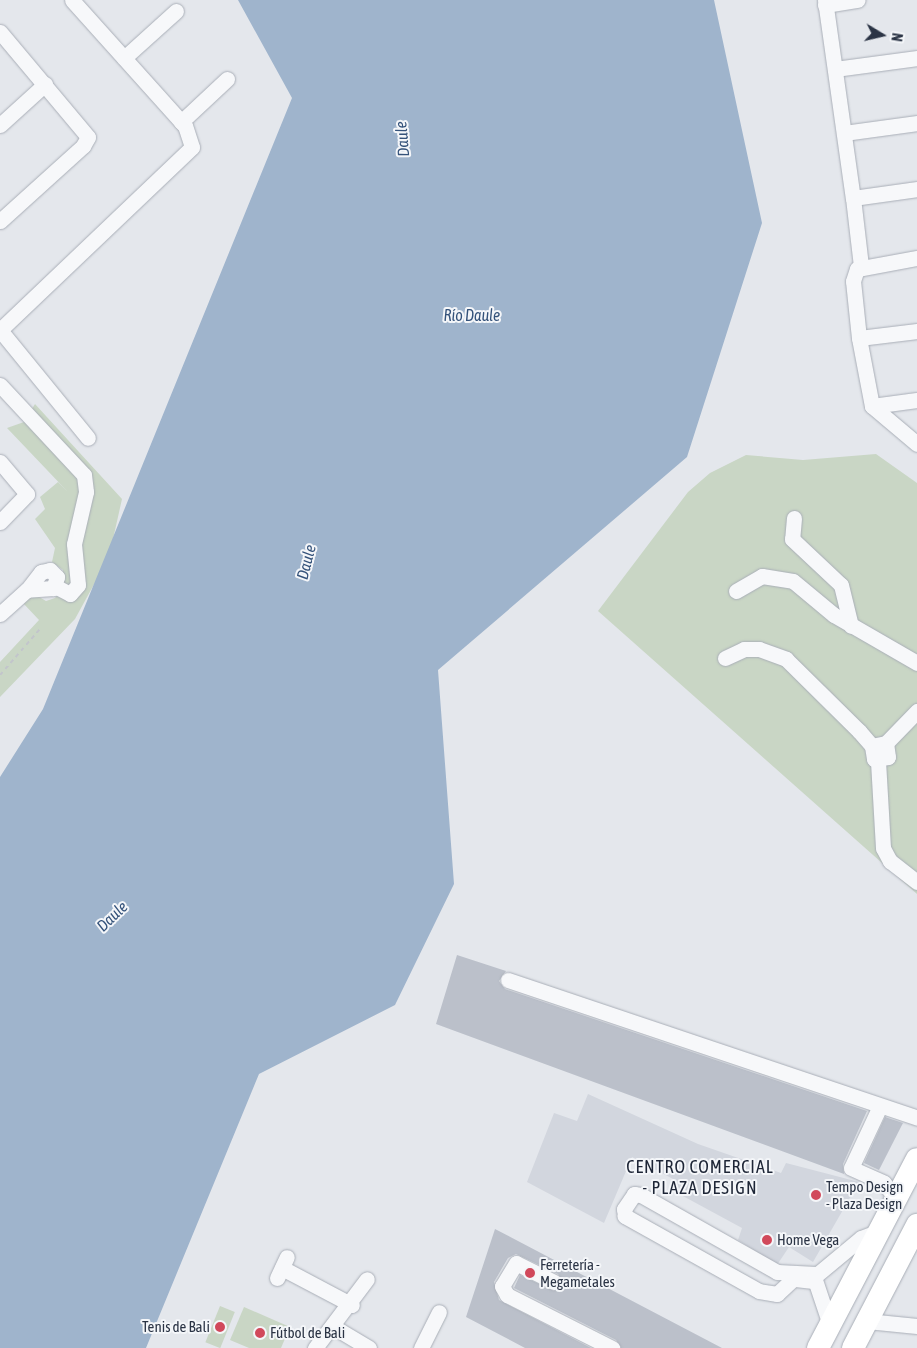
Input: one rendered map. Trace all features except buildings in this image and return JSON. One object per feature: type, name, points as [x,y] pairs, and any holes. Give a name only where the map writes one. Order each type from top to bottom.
[{"type":"highway","points":[[818,1348],[879,1231],[906,1189],[917,1159]]},
{"type":"highway","points":[[853,1348],[917,1225]]},
{"type":"street","points":[[72,0],[182,122],[192,139],[189,154],[0,330],[88,438]]},
{"type":"street","points":[[858,0],[825,2],[861,266],[853,281],[859,338],[872,406],[917,444]]},
{"type":"street","points":[[124,58],[176,11]]},
{"type":"street","points":[[0,32],[83,127],[86,141],[0,221]]},
{"type":"street","points":[[835,69],[917,58]]},
{"type":"street","points":[[182,122],[227,79]]},
{"type":"street","points":[[0,125],[45,84]]},
{"type":"street","points":[[844,133],[917,123]]},
{"type":"street","points":[[853,198],[917,189]]},
{"type":"street","points":[[861,266],[917,258]]},
{"type":"street","points":[[859,338],[917,331]]},
{"type":"street","points":[[0,385],[84,474],[86,492],[74,544],[78,585],[70,594],[55,586],[56,574],[47,570],[0,614]]},
{"type":"street","points":[[872,406],[917,400]]},
{"type":"street","points":[[0,462],[27,494],[0,522]]},
{"type":"street","points":[[794,518],[792,539],[841,585],[851,626]]},
{"type":"street","points":[[736,591],[762,576],[782,576],[851,626],[917,663]]},
{"type":"street","points":[[725,658],[744,649],[759,649],[786,659],[890,753],[878,761],[883,848],[890,861],[917,882]]},
{"type":"street","points":[[879,744],[917,711]]},
{"type":"street","points":[[508,980],[917,1118]]},
{"type":"street","points":[[880,1106],[851,1168],[888,1185],[906,1189]]},
{"type":"street","points":[[790,1277],[773,1295],[701,1259],[624,1216],[626,1204],[634,1194],[641,1195],[777,1272],[790,1277],[814,1278],[861,1238],[879,1231]]},
{"type":"street","points":[[701,1259],[714,1236]]},
{"type":"street","points":[[554,1282],[516,1263],[507,1272],[503,1292],[612,1348]]},
{"type":"street","points":[[282,1268],[352,1305]]},
{"type":"street","points":[[814,1278],[830,1324]]},
{"type":"street","points":[[315,1348],[352,1305],[367,1279]]},
{"type":"street","points":[[421,1348],[439,1312]]},
{"type":"street","points":[[867,1321],[917,1326]]},
{"type":"street","points":[[332,1326],[361,1347]]},
{"type":"path","points":[[0,675],[40,629]]},
{"type":"shaded area","points":[[588,1094],[698,1144],[781,1173],[786,1163],[859,1182],[813,1262],[789,1247],[777,1265],[738,1240],[742,1228],[670,1189],[673,1179],[632,1157],[604,1223],[527,1182],[554,1113],[577,1121]]},
{"type":"green space","points":[[35,404],[122,499],[109,557],[75,619],[0,697],[0,662],[39,620],[23,603],[34,594],[46,601],[55,598],[63,588],[63,570],[52,562],[55,548],[35,519],[45,509],[40,497],[58,482],[67,491],[7,428],[24,422]]},
{"type":"green space","points":[[876,454],[917,483],[917,894],[598,611],[688,492],[710,473],[746,455],[803,460]]},
{"type":"green space","name":"Tenis de Bali","points":[[220,1306],[235,1312],[220,1348],[205,1342]]},
{"type":"green space","name":"Fútbol de Bali","points":[[244,1307],[290,1327],[281,1348],[249,1348],[230,1340]]},
{"type":"water","name":"Río Daule","points":[[238,0],[714,0],[762,223],[687,457],[438,670],[454,884],[395,1005],[259,1074],[146,1348],[0,1348],[0,777],[43,709],[292,98]]},
{"type":"place","name":"Tempo Design - Plaza Design","points":[[816,1195]]},
{"type":"place","name":"Home Vega","points":[[767,1240]]},
{"type":"place","name":"Ferretería - Megametales","points":[[530,1273]]},
{"type":"place","name":"Tenis de Bali","points":[[220,1327]]},
{"type":"place","name":"Fútbol de Bali","points":[[260,1333]]},
{"type":"district","name":"CENTRO COMERCIAL - PLAZA DESIGN","points":[[700,1178]]},
{"type":"water label","name":"Daule","points":[[402,139]]},
{"type":"water label","name":"Daule","points":[[306,562]]},
{"type":"water label","name":"Daule","points":[[112,916]]}]
